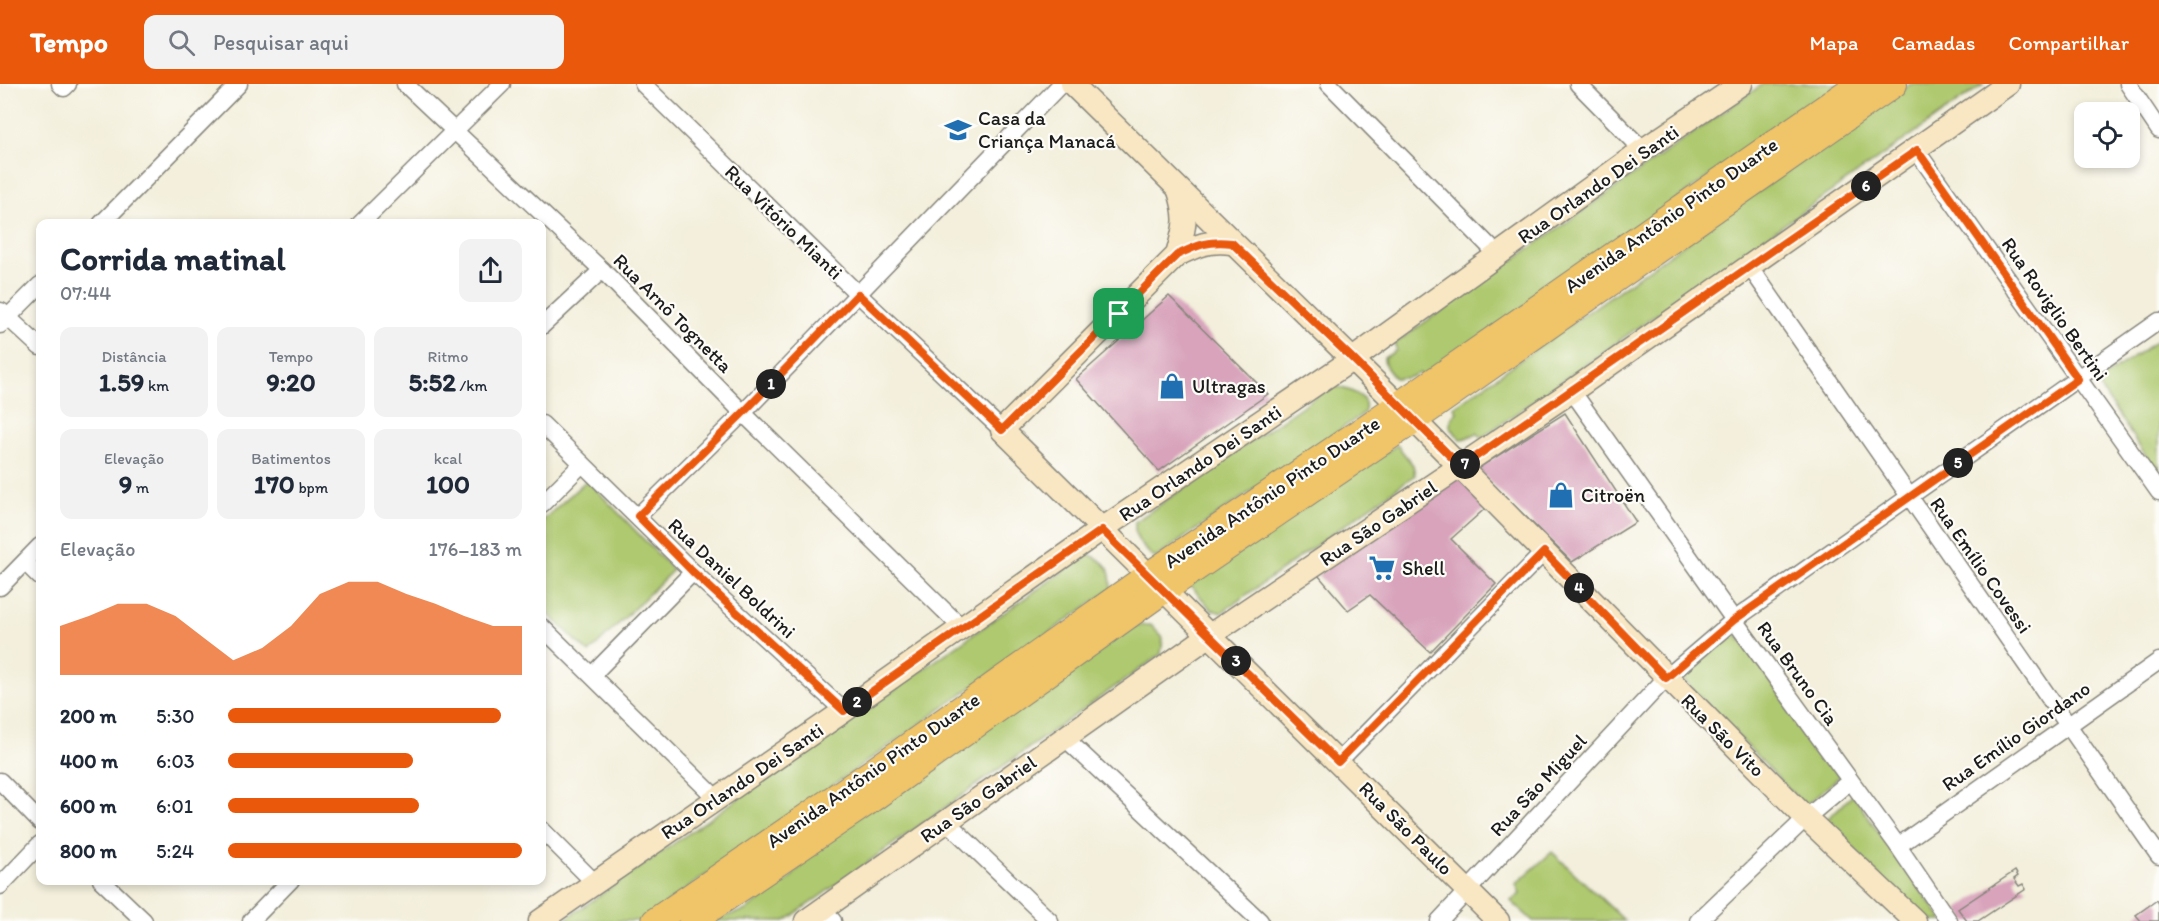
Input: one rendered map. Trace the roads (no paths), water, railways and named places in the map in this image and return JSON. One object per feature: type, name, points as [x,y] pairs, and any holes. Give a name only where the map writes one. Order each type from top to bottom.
[{"type":"main road","name":"Rua São Vito","points":[[1072,84],[1353,359],[1806,818],[1915,921]]},
{"type":"main road","name":"Rua Orlando Dei Santi","points":[[540,921],[844,711],[961,627],[1353,359],[1643,150],[1741,84]]},
{"type":"main road","name":"Avenida Antônio Pinto Duarte","points":[[1407,413],[1859,84]]},
{"type":"main road","name":"Avenida Antônio Pinto Duarte","points":[[655,921],[872,772],[1157,583],[1894,84]]},
{"type":"main road","name":"Rua São Gabriel","points":[[820,917],[946,821],[1210,635],[1572,391],[2008,84]]},
{"type":"main road","points":[[1177,255],[1184,231],[1186,213],[1178,190]]},
{"type":"main road","points":[[1002,430],[1177,255],[1198,245],[1214,241],[1232,243]]},
{"type":"main road","name":"Rua Vitório Mianti","points":[[1002,430],[1210,635]]},
{"type":"main road","name":"Avenida Antônio Pinto Duarte","points":[[692,921],[865,804],[1157,583]]},
{"type":"main road","name":"Rua São Paulo","points":[[1210,635],[1498,921]]},
{"type":"street","points":[[60,84],[64,88],[68,84]]},
{"type":"street","points":[[106,219],[238,84]]},
{"type":"street","name":"Rua Arnô Tognetta","points":[[405,84],[602,270],[743,413],[961,627]]},
{"type":"street","points":[[365,219],[502,84]]},
{"type":"street","name":"Rua Vitório Mianti","points":[[643,84],[858,294],[1002,430]]},
{"type":"street","points":[[638,516],[743,413],[1061,84]]},
{"type":"street","points":[[1329,84],[1498,255]]},
{"type":"street","points":[[1578,84],[1643,150]]},
{"type":"street","points":[[2128,84],[2159,130]]},
{"type":"street","name":"Rua Roviglio Bertini","points":[[1917,150],[2159,492]]},
{"type":"street","name":"Rua Emílio Covessi","points":[[1750,267],[1908,498],[2159,856]]},
{"type":"street","points":[[546,322],[602,270]]},
{"type":"street","points":[[36,289],[3,318],[36,344]]},
{"type":"street","name":"Rua São Miguel","points":[[1439,921],[1666,678],[1734,620],[2159,321]]},
{"type":"street","name":"Rua Bruno Cia","points":[[1572,391],[1898,846],[1949,921]]},
{"type":"street","name":"Rua Daniel Boldrini","points":[[546,428],[693,572],[844,711]]},
{"type":"street","points":[[546,500],[582,464]]},
{"type":"street","points":[[0,587],[36,550]]},
{"type":"street","points":[[1338,762],[1544,552]]},
{"type":"street","points":[[25,562],[36,573]]},
{"type":"street","points":[[592,675],[693,572]]},
{"type":"street","points":[[546,631],[717,799]]},
{"type":"street","name":"Rua Emílio Giordano","points":[[1898,846],[2159,661]]},
{"type":"street","points":[[1065,738],[1260,921]]},
{"type":"street","points":[[0,781],[36,818]]},
{"type":"street","points":[[1698,921],[1806,818],[1850,781]]},
{"type":"street","points":[[946,821],[1050,921]]},
{"type":"street","points":[[546,834],[594,882]]},
{"type":"street","points":[[0,886],[36,848]]},
{"type":"street","points":[[106,885],[144,921]]},
{"type":"street","points":[[251,921],[286,885]]},
{"type":"place","name":"Casa da Criança Manacá","points":[[958,130]]},
{"type":"place","name":"Ultragas","points":[[1172,386]]},
{"type":"place","name":"Citroën","points":[[1561,495]]},
{"type":"place","name":"Shell","points":[[1382,568]]}]
